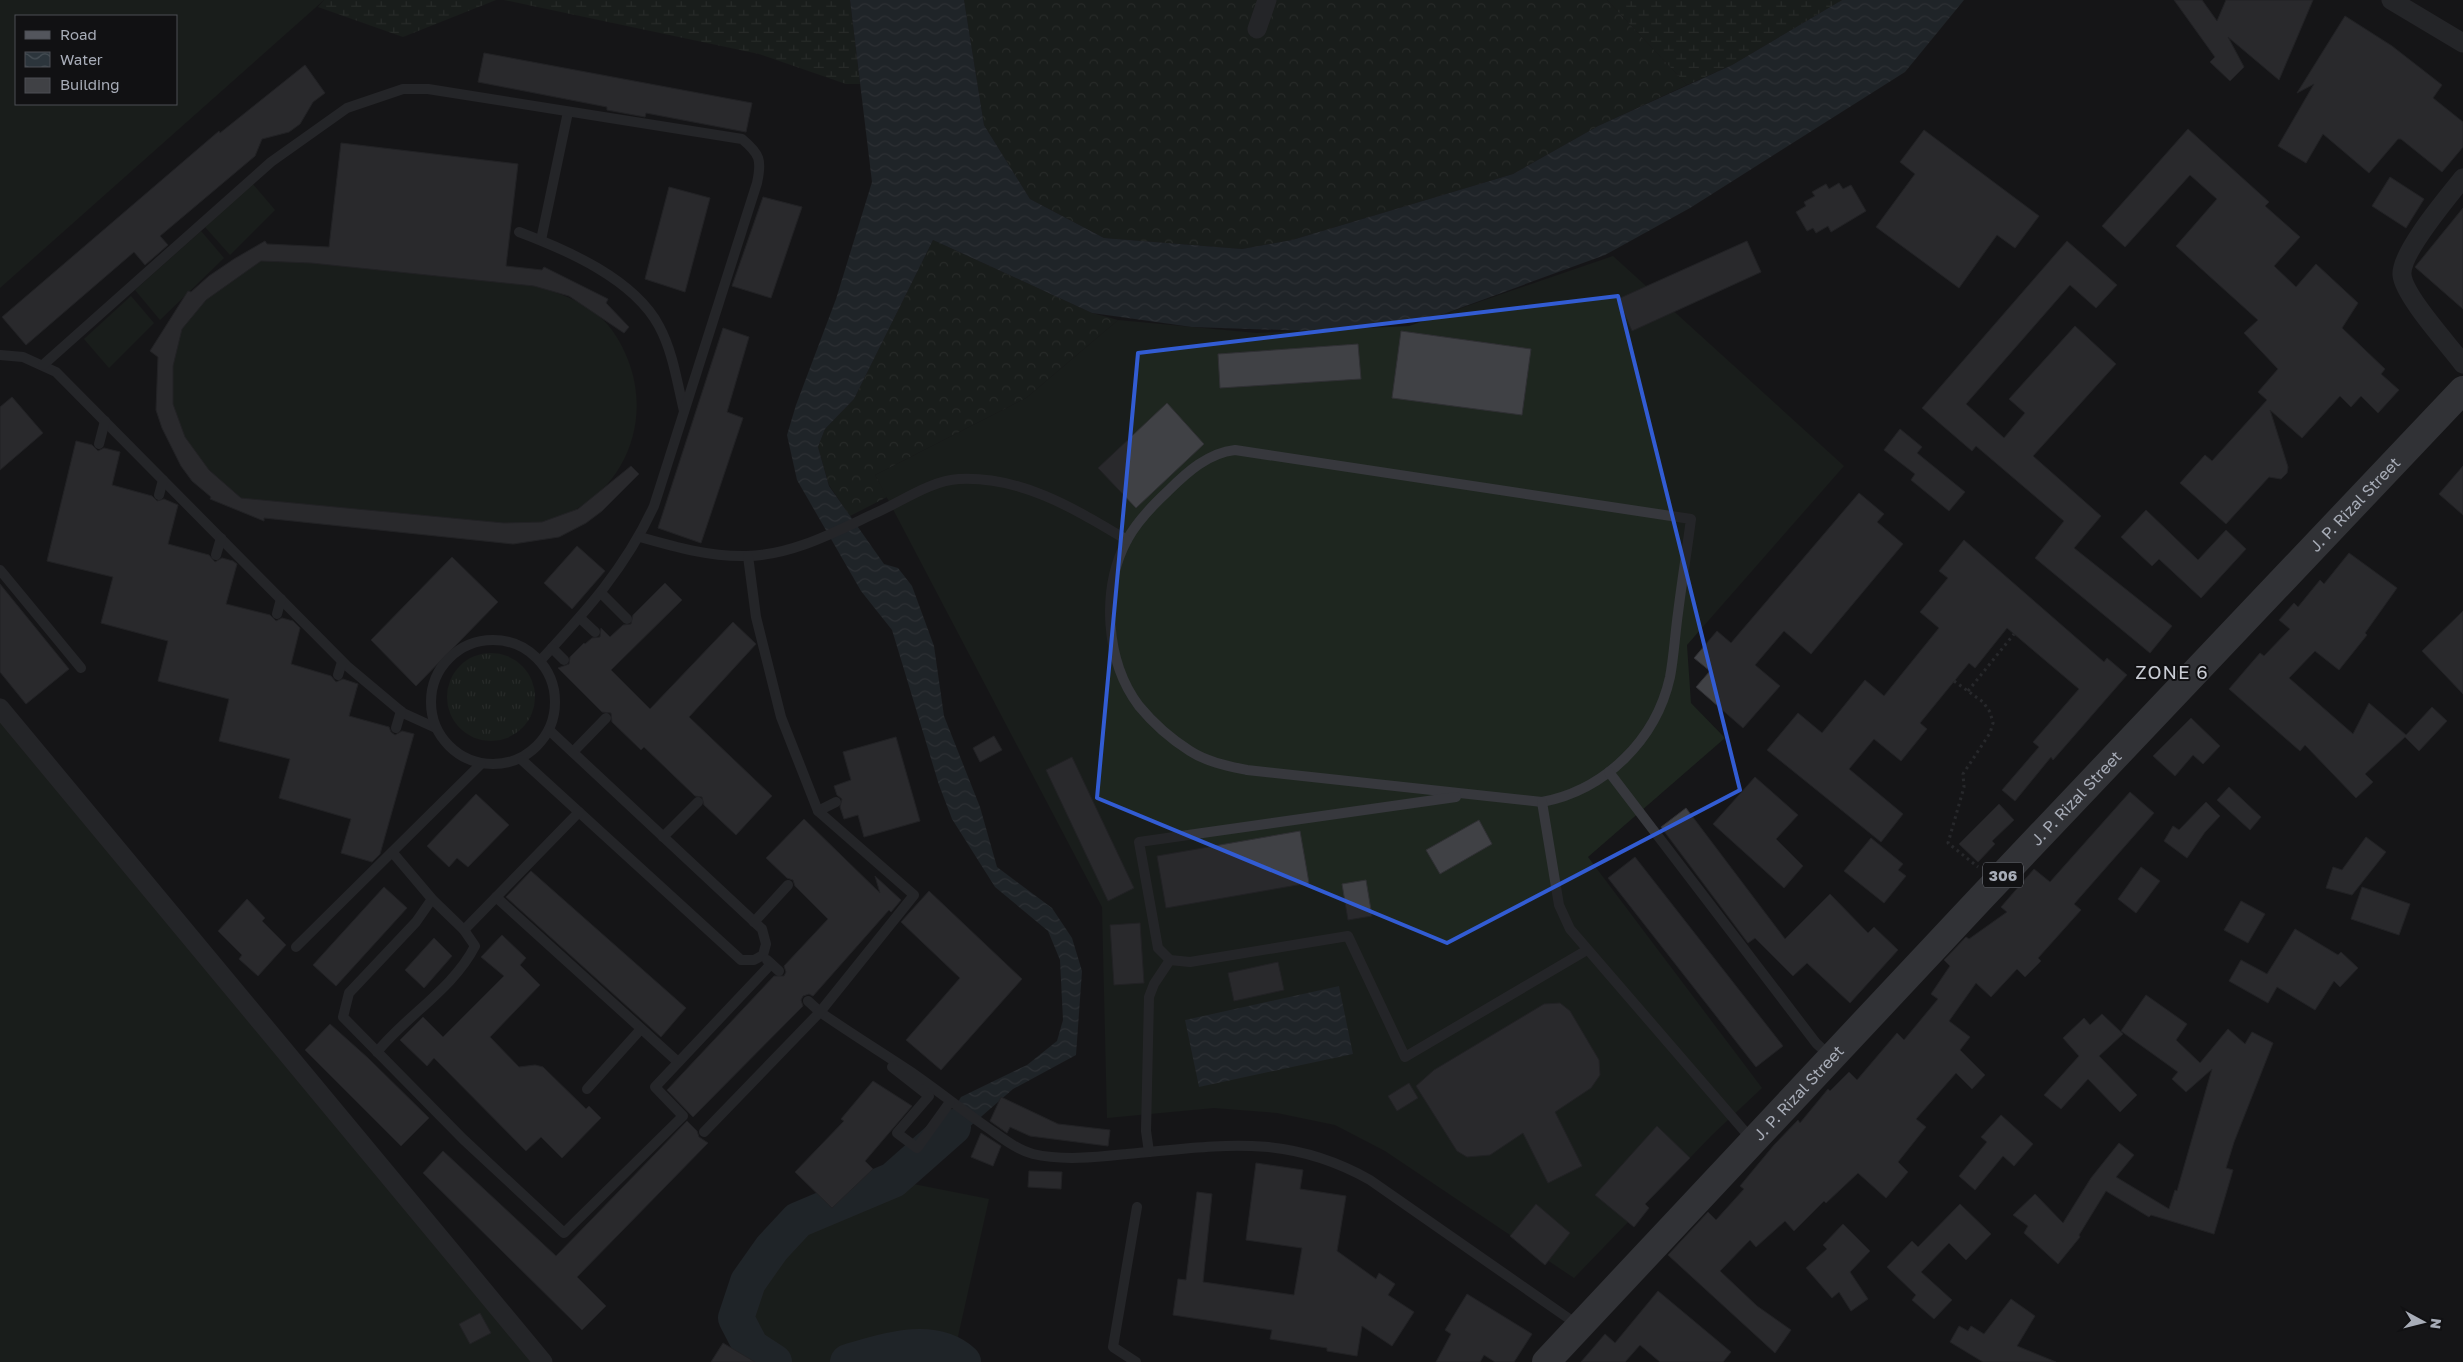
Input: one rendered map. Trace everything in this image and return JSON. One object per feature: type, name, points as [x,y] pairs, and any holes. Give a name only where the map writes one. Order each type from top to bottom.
[{"type":"main road","name":"J. P. Rizal Street","points":[[1546,1362],[2463,390]]},
{"type":"street","points":[[1257,29],[1267,0]]},
{"type":"street","points":[[2391,0],[2463,43]]},
{"type":"street","points":[[2463,178],[2417,240],[2406,258],[2402,275],[2408,291],[2463,364]]},
{"type":"street","points":[[0,708],[543,1362]]},
{"type":"lane","points":[[43,365],[271,162],[347,108],[403,89],[428,89],[742,139],[756,150],[761,165],[757,183],[654,506],[640,537],[601,593],[584,606],[580,618],[540,661]]},
{"type":"lane","points":[[541,240],[568,112]]},
{"type":"lane","points":[[519,232],[541,240],[610,275],[639,300],[659,325],[671,353],[684,412]]},
{"type":"lane","points":[[0,355],[23,357],[43,365],[64,380],[342,662],[401,712],[436,728]]},
{"type":"lane","points":[[99,444],[105,420]]},
{"type":"lane","points":[[1235,450],[1691,519],[1670,678],[1657,712],[1639,744],[1610,772],[1590,786],[1562,798],[1542,802],[1247,770],[1218,764],[1191,752],[1166,733],[1138,705],[1126,684],[1116,658],[1111,634],[1110,608],[1117,563],[1127,540],[1151,508],[1182,478],[1208,458],[1222,452],[1235,450]]},
{"type":"lane","points":[[640,537],[691,551],[748,556],[784,550],[827,536],[936,485],[958,479],[993,481],[1030,489],[1070,506],[1127,540]]},
{"type":"lane","points":[[159,496],[163,480]]},
{"type":"lane","points":[[216,555],[221,538]]},
{"type":"lane","points":[[704,1132],[820,1012],[914,895],[818,811],[781,717],[756,617],[748,556]]},
{"type":"lane","points":[[0,570],[81,668]]},
{"type":"lane","points":[[601,593],[626,619]]},
{"type":"lane","points":[[277,614],[281,599]]},
{"type":"lane","points":[[580,618],[595,632]]},
{"type":"lane","points":[[490,639],[512,642],[531,652],[540,661],[546,668],[554,688],[556,709],[549,730],[539,746],[522,760],[501,765],[482,764],[463,757],[448,745],[436,728],[431,710],[432,690],[439,671],[451,656],[469,644],[490,639]]},
{"type":"lane","points":[[552,648],[564,660]]},
{"type":"lane","points":[[338,675],[342,662]]},
{"type":"lane","points":[[396,728],[401,712]]},
{"type":"lane","points":[[573,752],[606,718]]},
{"type":"lane","points":[[522,760],[741,960],[754,960],[763,955],[766,944],[762,929],[549,730]]},
{"type":"lane","points":[[296,947],[482,764]]},
{"type":"lane","points":[[1610,772],[1816,1044],[1831,1058]]},
{"type":"lane","points":[[1471,794],[1139,842],[1158,948],[1170,960],[1190,962],[1348,936],[1405,1057],[1587,950]]},
{"type":"lane","points":[[663,837],[698,802]]},
{"type":"lane","points":[[818,811],[836,802]]},
{"type":"lane","points":[[1542,802],[1559,904],[1570,928],[1753,1141]]},
{"type":"lane","points":[[464,930],[579,812]]},
{"type":"lane","points":[[377,1052],[391,1035],[465,965],[475,946],[464,930],[432,899],[393,853]]},
{"type":"lane","points":[[754,922],[788,885]]},
{"type":"lane","points":[[496,898],[678,1062]]},
{"type":"lane","points":[[432,899],[416,922],[349,993],[343,1017],[463,1139],[564,1233],[682,1116],[655,1087],[678,1062],[775,968],[763,955]]},
{"type":"lane","points":[[1149,1152],[1146,1103],[1149,997],[1154,984],[1170,960]]},
{"type":"lane","points":[[808,1001],[820,1012],[895,1062],[952,1104],[1007,1141],[1033,1154],[1066,1157],[1149,1152],[1225,1144],[1307,1152],[1343,1164],[1370,1180],[1581,1327]]},
{"type":"lane","points":[[587,1089],[641,1029]]},
{"type":"lane","points":[[895,1062],[892,1067],[929,1096],[898,1133],[917,1148],[952,1104]]},
{"type":"lane","points":[[1136,1362],[1113,1347],[1137,1207]]},
{"type":"path","points":[[1968,691],[2014,634]]},
{"type":"path","points":[[1954,681],[1983,702],[1990,712],[1993,723],[1990,733],[1963,774],[1964,787],[1948,843],[1978,867]]},
{"type":"highlighted area","points":[[1618,296],[1740,790],[1447,943],[1097,798],[1138,353]]},
{"type":"green space","points":[[0,0],[324,0],[0,288]]},
{"type":"green space","points":[[324,0],[496,0],[403,37],[318,7]]},
{"type":"green space","points":[[504,0],[850,0],[860,84],[846,84],[759,54]]},
{"type":"green space","points":[[964,0],[1607,0],[1687,85],[1598,126],[1513,174],[1292,240],[1242,249],[1104,238],[1030,199],[984,125]]},
{"type":"green space","points":[[1607,0],[1842,0],[1732,65],[1687,85]]},
{"type":"green space","points":[[252,183],[275,210],[230,255],[205,227]]},
{"type":"green space","points":[[201,231],[224,258],[160,320],[135,290]]},
{"type":"green space","points":[[933,240],[1092,313],[1118,320],[1026,398],[875,475],[887,497],[850,516],[829,485],[818,447],[825,429],[854,399]]},
{"type":"green space","points":[[1613,256],[1844,466],[1687,645],[1691,703],[1725,738],[1588,857],[1762,1088],[1712,1135],[1574,1278],[1385,1151],[1335,1125],[1277,1113],[1214,1108],[1107,1118],[1102,907],[875,475],[1026,398],[1118,320],[1257,333],[1409,326]]},
{"type":"green space","points":[[261,261],[311,263],[534,286],[560,294],[584,305],[604,320],[616,336],[628,360],[635,386],[636,412],[632,437],[623,461],[609,482],[591,500],[568,513],[538,523],[504,523],[241,498],[209,470],[185,437],[173,404],[173,366],[182,329],[206,300]]},
{"type":"green space","points":[[131,296],[154,323],[109,368],[84,339]]},
{"type":"green space","points":[[482,653],[500,653],[516,660],[528,672],[535,688],[535,706],[528,722],[516,734],[500,741],[482,741],[466,734],[454,722],[447,706],[447,688],[454,672],[466,660]]},
{"type":"green space","points":[[0,717],[535,1362],[0,1362]]},
{"type":"green space","points":[[893,1180],[989,1199],[954,1354],[927,1347],[889,1350],[848,1362],[774,1362],[751,1347],[736,1318],[748,1282],[772,1248],[798,1220]]},
{"type":"water","points":[[850,0],[964,0],[984,125],[1030,199],[1104,238],[1242,249],[1292,240],[1513,174],[1598,126],[1732,65],[1842,0],[1964,0],[1905,72],[1690,208],[1605,255],[1430,319],[1312,331],[1192,327],[1092,313],[933,240],[854,399],[825,429],[818,447],[829,486],[884,564],[898,568],[912,586],[934,646],[944,716],[980,807],[997,867],[1052,908],[1072,938],[1082,971],[1076,1055],[1013,1089],[952,1142],[915,1159],[942,1129],[961,1097],[1027,1065],[1057,1041],[1063,1020],[1060,960],[1048,931],[995,887],[952,819],[939,785],[892,630],[861,591],[797,480],[787,435],[796,405],[836,299],[872,182]]},
{"type":"water","points":[[1339,986],[1353,1054],[1199,1087],[1185,1020]]},
{"type":"building","points":[[2174,0],[2202,0],[2217,21],[2226,0],[2313,0],[2279,80],[2228,37],[2244,67],[2230,81],[2210,62],[2215,57]]},
{"type":"building","points":[[2345,16],[2392,46],[2442,85],[2433,98],[2463,122],[2463,147],[2442,172],[2401,139],[2398,139],[2369,173],[2323,134],[2306,163],[2278,146],[2314,84],[2297,93]]},
{"type":"building","points":[[484,53],[752,103],[746,132],[646,113],[645,117],[607,110],[607,107],[478,82]]},
{"type":"building","points":[[305,65],[325,93],[313,102],[300,124],[289,132],[262,139],[255,156],[160,236],[168,245],[145,265],[134,252],[26,345],[2,317],[219,131],[220,133]]},
{"type":"building","points":[[2188,129],[2269,202],[2265,206],[2300,237],[2274,266],[2296,287],[2316,264],[2358,303],[2342,328],[2385,369],[2381,374],[2399,390],[2378,413],[2361,396],[2351,407],[2340,396],[2302,438],[2270,410],[2288,467],[2287,473],[2281,479],[2269,477],[2226,524],[2180,483],[2205,455],[2212,461],[2267,400],[2258,392],[2278,369],[2244,333],[2258,320],[2176,246],[2217,199],[2190,175],[2125,247],[2102,226]]},
{"type":"building","points":[[1924,130],[2039,216],[2015,248],[1997,235],[1959,288],[1876,227],[1915,174],[1900,162]]},
{"type":"building","points":[[341,143],[518,164],[506,266],[542,270],[544,267],[608,299],[606,303],[629,327],[624,333],[569,296],[534,286],[311,263],[261,261],[206,300],[182,329],[173,366],[173,404],[185,437],[209,470],[241,498],[504,523],[542,522],[578,509],[631,466],[639,474],[602,511],[586,523],[559,537],[513,544],[264,518],[264,521],[210,499],[211,497],[192,481],[181,466],[162,428],[156,410],[158,357],[150,351],[188,291],[191,292],[209,276],[234,259],[265,241],[267,244],[329,247]]},
{"type":"building","points":[[2390,177],[2424,199],[2406,228],[2372,206]]},
{"type":"building","points":[[1839,183],[1843,189],[1851,185],[1866,211],[1831,232],[1828,226],[1816,233],[1813,228],[1807,231],[1796,212],[1806,206],[1804,202],[1815,196],[1812,192],[1826,184],[1829,189]]},
{"type":"building","points":[[669,187],[710,198],[685,292],[645,279]]},
{"type":"building","points":[[763,197],[802,207],[771,298],[732,286]]},
{"type":"building","points":[[2463,208],[2463,309],[2415,267]]},
{"type":"building","points":[[1747,241],[1761,272],[1632,331],[1618,299]]},
{"type":"building","points":[[2067,241],[2117,285],[2096,308],[2070,285],[1966,404],[2004,438],[2025,413],[2009,399],[2075,326],[2116,364],[2033,456],[2101,516],[2074,548],[2172,626],[2150,653],[2035,558],[2064,521],[1976,446],[1972,451],[1922,408]]},
{"type":"building","points":[[723,328],[749,337],[727,412],[743,418],[701,543],[658,528]]},
{"type":"building","points":[[1401,331],[1531,349],[1522,415],[1392,398]]},
{"type":"building","points":[[1358,344],[1361,379],[1220,388],[1218,354]]},
{"type":"building","points":[[12,397],[43,433],[0,470],[0,407]]},
{"type":"building","points":[[1167,403],[1204,444],[1136,508],[1098,468]]},
{"type":"building","points":[[1900,429],[1922,447],[1917,453],[1965,492],[1949,511],[1911,480],[1915,474],[1884,450]]},
{"type":"building","points":[[76,441],[92,445],[98,451],[104,448],[120,452],[112,485],[152,496],[157,501],[164,499],[178,505],[168,544],[209,555],[215,562],[222,558],[237,564],[226,604],[270,615],[276,621],[282,618],[293,621],[300,628],[291,664],[331,676],[336,682],[343,679],[358,684],[349,716],[389,727],[395,735],[402,731],[414,734],[380,854],[372,862],[341,853],[351,819],[279,798],[290,759],[219,741],[229,699],[158,681],[168,641],[101,623],[113,577],[47,561]]},
{"type":"building","points":[[2463,466],[2463,515],[2439,494]]},
{"type":"building","points":[[1859,493],[1884,514],[1877,522],[1903,544],[1811,654],[1784,631],[1755,665],[1780,686],[1743,728],[1696,687],[1710,671],[1694,658],[1717,631],[1731,643]]},
{"type":"building","points":[[2146,510],[2198,560],[2226,530],[2246,549],[2201,598],[2159,559],[2152,566],[2121,537]]},
{"type":"building","points":[[1964,540],[2104,662],[2107,658],[2127,675],[2053,760],[2051,757],[2015,801],[2002,790],[2039,747],[2033,742],[2079,689],[2007,628],[1975,668],[1969,663],[1920,723],[1927,729],[1901,761],[1874,739],[1849,769],[1903,814],[1881,842],[1767,750],[1798,713],[1822,733],[1865,680],[1884,696],[1939,628],[1920,612],[1948,578],[1939,571]]},
{"type":"building","points":[[577,546],[605,571],[572,609],[544,583]]},
{"type":"building","points":[[2349,553],[2397,588],[2365,633],[2367,635],[2339,670],[2315,651],[2289,678],[2353,734],[2369,703],[2406,735],[2432,707],[2447,721],[2419,751],[2405,737],[2365,774],[2373,782],[2356,798],[2305,745],[2300,751],[2229,689],[2260,653],[2264,656],[2290,629],[2279,620],[2294,603],[2298,607],[2320,580],[2324,584]]},
{"type":"building","points":[[452,557],[498,602],[416,686],[371,640]]},
{"type":"building","points":[[665,583],[682,600],[611,670],[650,709],[733,622],[756,644],[689,717],[772,796],[736,835],[704,805],[702,797],[695,796],[644,747],[641,750],[612,722],[611,713],[602,712],[558,668],[569,664],[570,657],[584,643],[592,638],[600,637],[601,628],[610,637],[623,625],[631,624],[633,615]]},
{"type":"building","points":[[0,584],[69,669],[26,704],[0,672]]},
{"type":"building","points":[[2463,611],[2463,694],[2422,651]]},
{"type":"building","points":[[2191,718],[2220,746],[2203,764],[2193,755],[2175,776],[2153,756]]},
{"type":"building","points":[[994,736],[1002,750],[980,762],[973,748]]},
{"type":"building","points":[[896,737],[920,821],[864,837],[858,815],[844,819],[840,807],[842,799],[837,795],[834,786],[851,780],[843,752]]},
{"type":"building","points":[[1072,757],[1134,888],[1108,901],[1046,770]]},
{"type":"building","points":[[1755,777],[1798,815],[1776,839],[1803,866],[1784,888],[1713,824]]},
{"type":"building","points":[[2229,787],[2261,817],[2250,830],[2217,800]]},
{"type":"building","points":[[2130,792],[2154,813],[2074,904],[2081,910],[2038,958],[2041,961],[2025,977],[2017,969],[1991,997],[1976,983],[1949,1021],[1970,1037],[1960,1050],[1985,1075],[1972,1089],[1956,1073],[1916,1119],[1926,1127],[1898,1162],[1908,1172],[1886,1198],[1858,1173],[1826,1203],[1824,1201],[1794,1231],[1785,1221],[1756,1247],[1750,1240],[1720,1271],[1757,1306],[1791,1330],[1775,1353],[1668,1255],[1708,1212],[1716,1220],[1744,1189],[1740,1186],[1774,1145],[1798,1120],[1800,1123],[1828,1089],[1830,1091],[1849,1072],[1857,1080],[1897,1033],[1904,1040],[1938,999],[1931,994],[1950,966],[1944,960],[1966,937],[1969,939],[2007,912],[2001,907],[2034,869],[2050,882]]},
{"type":"building","points":[[476,794],[509,825],[468,867],[457,858],[449,867],[427,846]]},
{"type":"building","points":[[2206,802],[2220,816],[2205,832],[2187,858],[2164,841],[2173,826],[2179,830]]},
{"type":"building","points":[[1999,804],[2014,820],[1992,841],[1995,844],[1978,862],[1959,844]]},
{"type":"building","points":[[1686,808],[1785,939],[1830,894],[1868,933],[1874,927],[1898,950],[1850,1003],[1807,963],[1793,976],[1755,938],[1748,943],[1661,827]]},
{"type":"building","points":[[804,819],[880,893],[875,876],[901,900],[891,912],[889,910],[813,996],[809,994],[803,996],[801,1000],[803,1006],[693,1117],[667,1090],[774,976],[784,976],[786,972],[784,966],[828,919],[795,886],[793,880],[787,878],[766,858]]},
{"type":"building","points":[[1479,820],[1492,844],[1440,874],[1426,850]]},
{"type":"building","points":[[1300,831],[1309,883],[1166,908],[1157,856]]},
{"type":"building","points":[[2366,837],[2386,852],[2352,895],[2326,888],[2333,867],[2342,870]]},
{"type":"building","points":[[1871,838],[1903,864],[1898,870],[1906,876],[1884,903],[1844,871]]},
{"type":"building","points":[[1635,857],[1783,1046],[1756,1067],[1608,878]]},
{"type":"building","points":[[2141,867],[2160,881],[2136,913],[2118,899]]},
{"type":"building","points":[[531,871],[686,1008],[661,1037],[506,897]]},
{"type":"building","points":[[1366,880],[1372,916],[1348,920],[1342,884]]},
{"type":"building","points":[[384,887],[407,908],[336,986],[313,965]]},
{"type":"building","points":[[2362,887],[2410,904],[2399,935],[2351,919]]},
{"type":"building","points":[[929,891],[1022,979],[941,1070],[906,1040],[960,978],[901,922]]},
{"type":"building","points":[[247,899],[265,918],[262,921],[286,945],[258,976],[239,959],[242,955],[218,931]]},
{"type":"building","points":[[2241,901],[2265,914],[2248,943],[2224,930]]},
{"type":"building","points":[[1140,923],[1144,983],[1114,985],[1110,925]]},
{"type":"building","points":[[2295,929],[2338,955],[2341,952],[2358,968],[2340,987],[2334,981],[2315,1010],[2277,987],[2268,1003],[2229,981],[2241,960],[2267,974]]},
{"type":"building","points":[[502,935],[526,958],[520,965],[540,985],[490,1037],[519,1067],[535,1065],[543,1067],[586,1109],[589,1106],[601,1118],[562,1158],[541,1137],[526,1151],[434,1058],[427,1066],[400,1040],[423,1017],[443,1037],[504,976],[481,957]]},
{"type":"building","points":[[434,938],[452,956],[424,988],[405,970]]},
{"type":"building","points":[[1278,962],[1284,990],[1234,1001],[1228,973]]},
{"type":"building","points":[[2146,995],[2187,1024],[2176,1040],[2200,1063],[2228,1029],[2245,1044],[2252,1032],[2273,1043],[2234,1142],[2226,1168],[2233,1170],[2214,1234],[2151,1215],[2149,1217],[2106,1191],[2079,1235],[2080,1237],[2058,1264],[2024,1233],[2028,1226],[2013,1215],[2035,1194],[2063,1223],[2091,1178],[2119,1143],[2134,1155],[2116,1177],[2169,1209],[2175,1190],[2177,1191],[2212,1069],[2186,1092],[2172,1079],[2178,1072],[2121,1031]]},
{"type":"building","points":[[1560,1003],[1570,1011],[1599,1060],[1600,1075],[1591,1088],[1555,1112],[1582,1166],[1548,1183],[1523,1133],[1490,1155],[1467,1157],[1457,1151],[1416,1086],[1434,1070],[1544,1004]]},
{"type":"building","points":[[2102,1014],[2123,1034],[2099,1056],[2137,1095],[2120,1112],[2088,1079],[2061,1109],[2044,1095],[2079,1056],[2063,1038],[2084,1018],[2090,1025]]},
{"type":"building","points":[[330,1024],[368,1058],[429,1118],[401,1146],[305,1050]]},
{"type":"building","points":[[873,1081],[912,1106],[865,1161],[873,1169],[832,1208],[795,1172],[844,1121],[841,1119]]},
{"type":"building","points":[[1409,1083],[1418,1098],[1397,1111],[1388,1096]]},
{"type":"building","points":[[1001,1097],[1058,1124],[1110,1130],[1108,1146],[1030,1136],[1010,1127],[1007,1133],[990,1121]]},
{"type":"building","points":[[2001,1115],[2033,1144],[2014,1166],[2003,1156],[1975,1190],[1959,1176],[1987,1142],[1981,1137]]},
{"type":"building","points":[[687,1121],[697,1131],[699,1137],[708,1143],[577,1277],[606,1306],[582,1330],[423,1173],[443,1151],[556,1256]]},
{"type":"building","points":[[1657,1126],[1690,1158],[1645,1204],[1649,1208],[1634,1227],[1595,1195]]},
{"type":"building","points":[[981,1133],[1001,1146],[993,1166],[971,1157]]},
{"type":"building","points":[[1256,1163],[1303,1170],[1300,1189],[1346,1196],[1337,1251],[1376,1279],[1379,1273],[1395,1284],[1388,1295],[1414,1312],[1392,1346],[1362,1326],[1357,1356],[1327,1351],[1327,1348],[1270,1339],[1272,1330],[1173,1315],[1178,1279],[1186,1280],[1197,1192],[1212,1194],[1203,1282],[1294,1295],[1302,1248],[1246,1240]]},
{"type":"building","points":[[1029,1171],[1062,1172],[1061,1189],[1028,1187]]},
{"type":"building","points":[[1536,1204],[1570,1233],[1545,1265],[1510,1236]]},
{"type":"building","points":[[1960,1204],[1991,1234],[1966,1260],[1949,1243],[1921,1272],[1952,1300],[1934,1319],[1912,1300],[1916,1295],[1887,1267],[1912,1241],[1918,1247]]},
{"type":"building","points":[[1843,1224],[1870,1251],[1850,1272],[1868,1299],[1851,1311],[1839,1292],[1832,1298],[1806,1268],[1827,1249],[1823,1245]]},
{"type":"building","points":[[1658,1291],[1731,1352],[1723,1362],[1660,1362],[1640,1345],[1625,1362],[1581,1362],[1605,1334],[1615,1343]]},
{"type":"building","points":[[1467,1294],[1532,1334],[1514,1362],[1495,1362],[1484,1355],[1480,1362],[1436,1362],[1451,1334],[1445,1330]]},
{"type":"building","points":[[2011,1299],[2035,1316],[2017,1346],[2056,1362],[1983,1362],[1950,1342],[1959,1326],[1968,1331],[1971,1326],[1984,1334]]},
{"type":"building","points":[[480,1313],[491,1333],[470,1344],[459,1324]]},
{"type":"building","points":[[723,1343],[755,1362],[711,1362]]},
{"type":"waterway","points":[[774,1362],[751,1347],[736,1318],[748,1282],[772,1248],[798,1220],[893,1180],[953,1127]]},
{"type":"waterway","points":[[848,1362],[892,1350],[922,1347],[937,1349],[951,1354],[963,1362]]},
{"type":"district","name":"ZONE 6","points":[[2172,671]]}]
